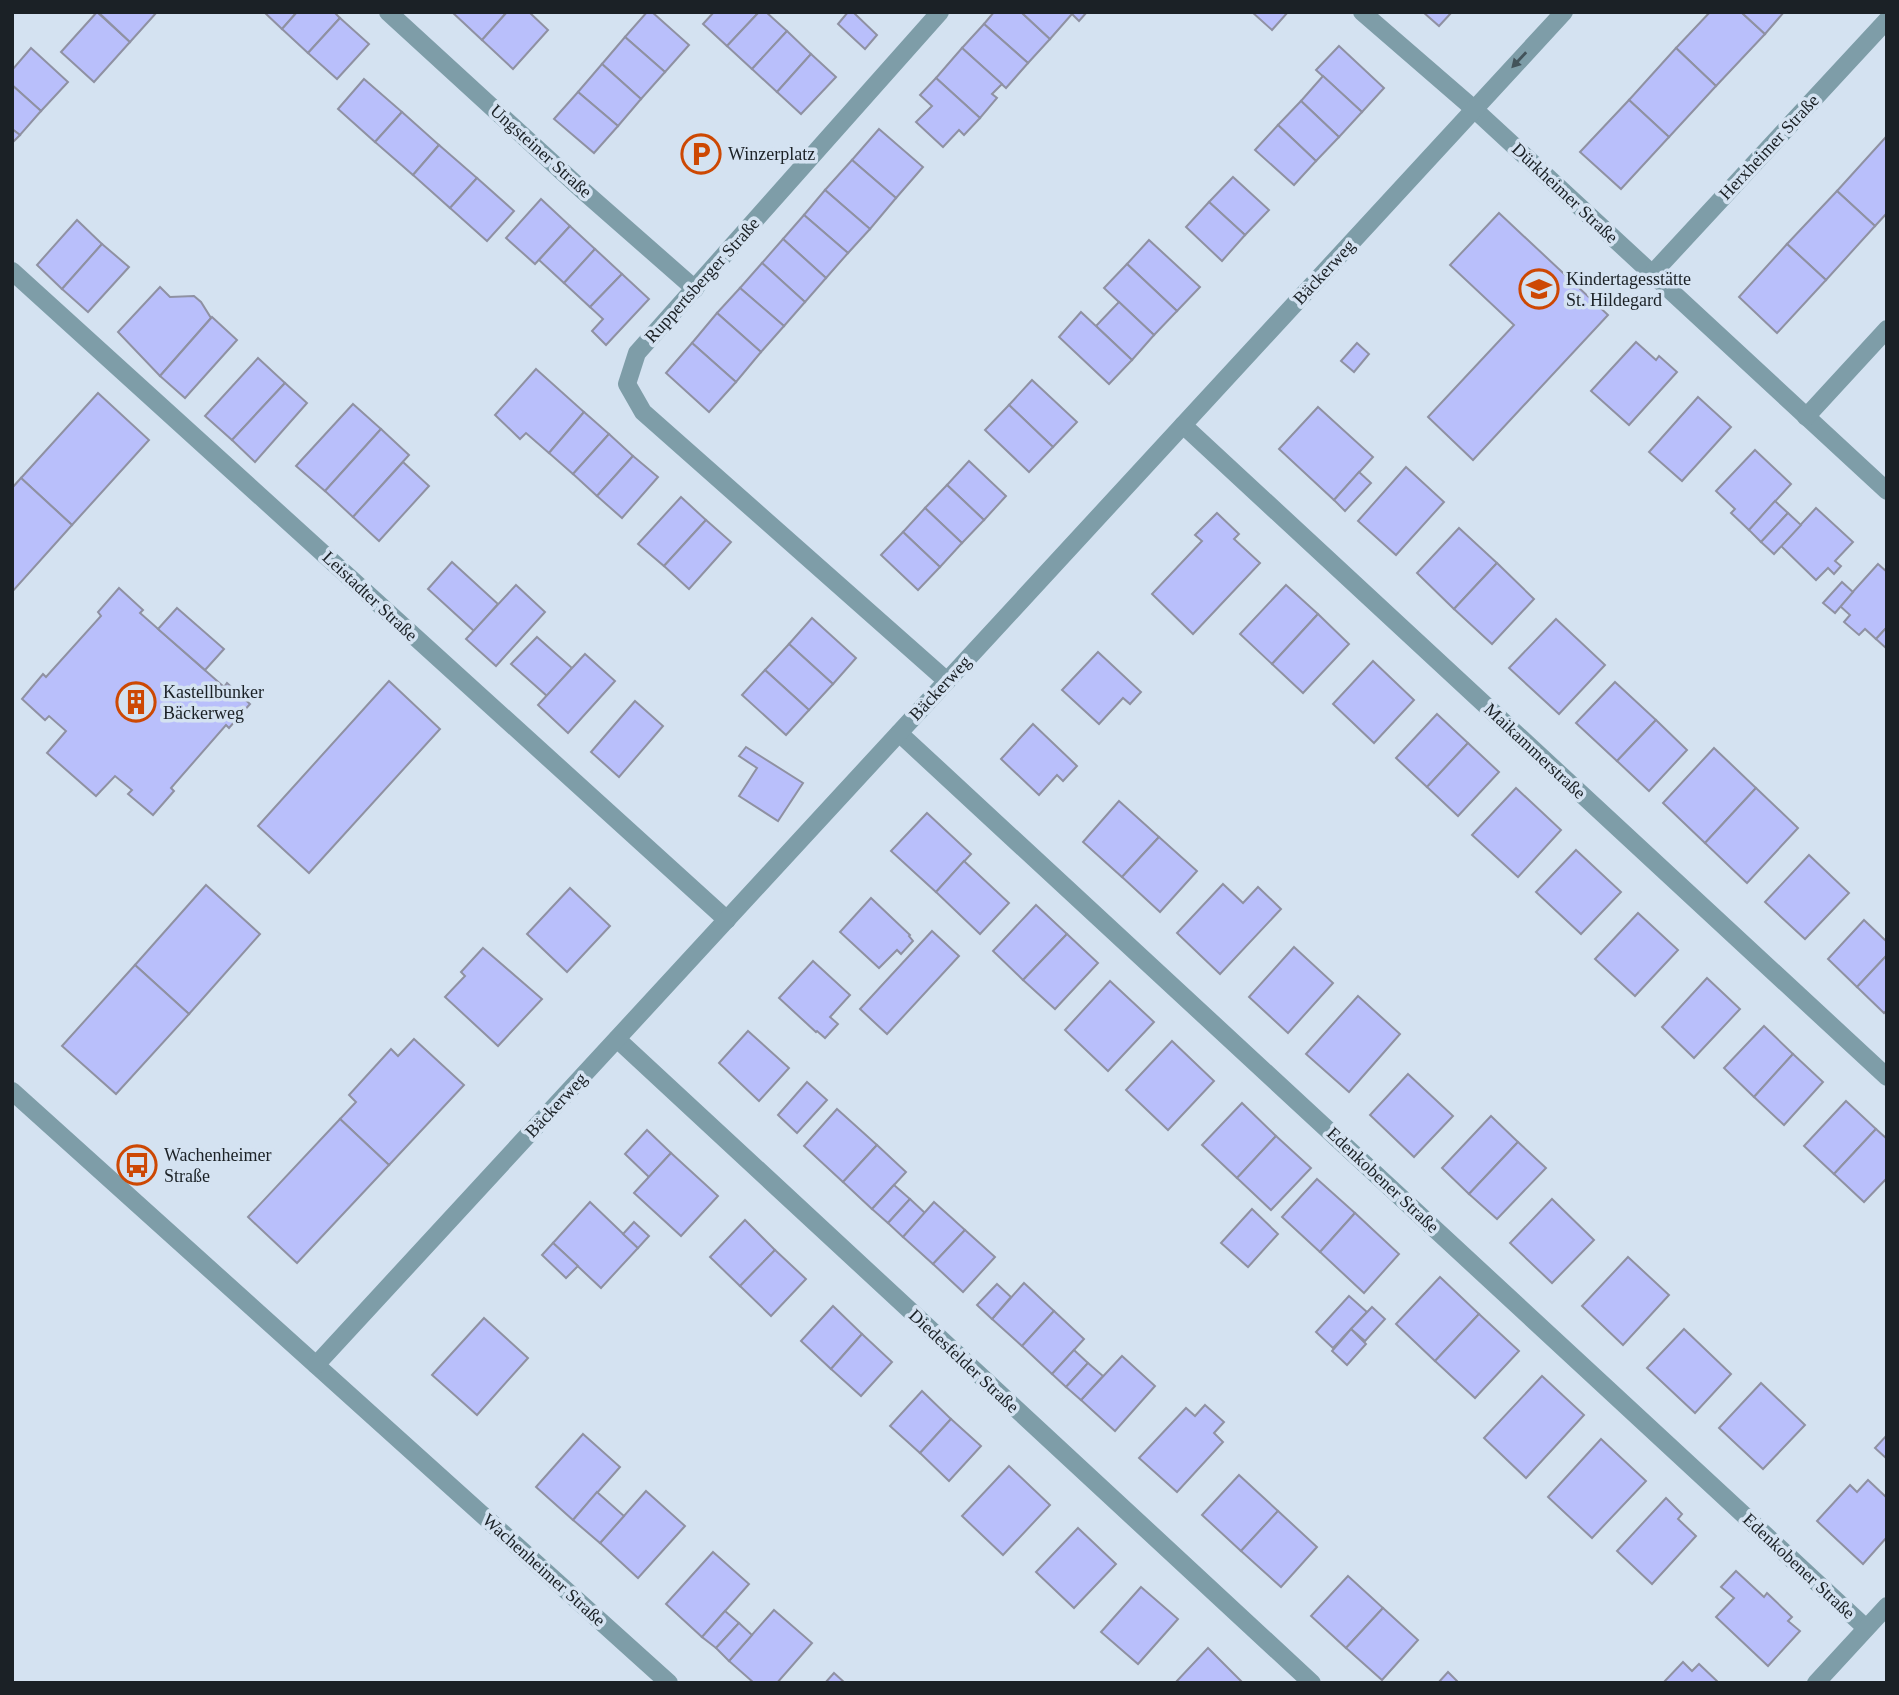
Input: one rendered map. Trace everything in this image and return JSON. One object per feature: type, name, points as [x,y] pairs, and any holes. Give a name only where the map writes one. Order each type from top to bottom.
[{"type":"street","name":"Ungsteiner Straße","points":[[388,12],[695,289]]},
{"type":"street","name":"Ruppertsberger Straße","points":[[940,12],[637,353],[627,384],[643,412],[947,681]]},
{"type":"street","name":"Dürkheimer Straße","points":[[1362,12],[1475,108],[1887,491]]},
{"type":"street","name":"Bäckerweg","points":[[316,1365],[1564,12]]},
{"type":"street","name":"Herxheimer Straße","points":[[1652,274],[1887,19]]},
{"type":"street","name":"Leistadter Straße","points":[[12,271],[727,920]]},
{"type":"street","points":[[1805,416],[1887,329]]},
{"type":"street","name":"Maikammerstraße","points":[[1183,425],[1887,1077]]},
{"type":"street","name":"Edenkobener Straße","points":[[899,733],[1866,1628]]},
{"type":"street","name":"Diedesfelder Straße","points":[[617,1039],[1312,1683]]},
{"type":"street","name":"Wachenheimer Straße","points":[[12,1091],[669,1683]]},
{"type":"street","points":[[1816,1683],[1887,1606]]},
{"type":"building","points":[[97,12],[130,42],[94,82],[61,52]]},
{"type":"building","points":[[98,12],[157,12],[130,42]]},
{"type":"building","points":[[264,12],[297,12],[282,29]]},
{"type":"building","points":[[297,12],[334,12],[340,18],[308,53],[282,29]]},
{"type":"building","points":[[452,12],[507,12],[482,40]]},
{"type":"building","points":[[507,12],[529,12],[548,30],[513,69],[482,40]]},
{"type":"building","points":[[647,12],[652,12],[689,45],[665,72],[625,37]]},
{"type":"building","points":[[714,12],[759,12],[727,46],[703,24]]},
{"type":"building","points":[[759,12],[766,12],[787,31],[752,69],[727,46]]},
{"type":"building","points":[[848,12],[853,12],[877,35],[865,49],[838,24]]},
{"type":"building","points":[[994,12],[1021,12],[1050,39],[1028,63],[984,24]]},
{"type":"building","points":[[1021,12],[1070,12],[1072,14],[1050,39]]},
{"type":"building","points":[[1070,12],[1087,12],[1079,21]]},
{"type":"building","points":[[1252,12],[1288,12],[1272,30]]},
{"type":"building","points":[[1423,12],[1452,12],[1439,26]]},
{"type":"building","points":[[1710,12],[1741,12],[1765,34],[1716,86],[1676,48]]},
{"type":"building","points":[[1741,12],[1784,12],[1765,34]]},
{"type":"building","points":[[340,18],[369,44],[337,79],[308,53]]},
{"type":"building","points":[[984,24],[1028,63],[1006,88],[962,48]]},
{"type":"building","points":[[787,31],[811,54],[777,92],[752,69]]},
{"type":"building","points":[[625,37],[665,72],[641,99],[602,64]]},
{"type":"building","points":[[1339,46],[1384,88],[1362,112],[1316,70]]},
{"type":"building","points":[[31,48],[68,82],[41,111],[12,85],[12,70]]},
{"type":"building","points":[[962,48],[1002,84],[992,94],[997,98],[980,118],[936,78]]},
{"type":"building","points":[[1676,48],[1716,86],[1669,137],[1629,100]]},
{"type":"building","points":[[811,54],[836,77],[801,114],[777,92]]},
{"type":"building","points":[[602,64],[641,99],[618,126],[578,92]]},
{"type":"building","points":[[1323,76],[1362,112],[1339,137],[1301,101]]},
{"type":"building","points":[[936,78],[980,118],[964,135],[959,130],[943,147],[916,122],[932,106],[920,95]]},
{"type":"building","points":[[364,79],[402,112],[375,142],[338,109]]},
{"type":"building","points":[[12,85],[41,111],[20,135],[12,129]]},
{"type":"building","points":[[578,92],[618,126],[594,153],[554,119]]},
{"type":"building","points":[[1629,100],[1669,137],[1621,189],[1580,152]]},
{"type":"building","points":[[1301,101],[1339,137],[1316,161],[1278,125]]},
{"type":"building","points":[[402,112],[439,145],[413,175],[375,142]]},
{"type":"building","points":[[1278,125],[1316,161],[1294,185],[1255,150]]},
{"type":"building","points":[[12,129],[20,135],[12,143]]},
{"type":"building","points":[[879,129],[923,167],[896,198],[852,160]]},
{"type":"building","points":[[1885,138],[1887,213],[1875,226],[1837,191]]},
{"type":"building","points":[[439,145],[477,178],[450,208],[413,175]]},
{"type":"building","points":[[852,160],[896,198],[870,229],[825,190]]},
{"type":"building","points":[[1233,177],[1269,210],[1245,235],[1209,202]]},
{"type":"building","points":[[477,178],[514,211],[487,241],[450,208]]},
{"type":"building","points":[[825,190],[870,229],[848,253],[804,215]]},
{"type":"building","points":[[1837,191],[1875,226],[1826,280],[1787,244]]},
{"type":"building","points":[[541,199],[570,226],[535,264],[506,238]]},
{"type":"building","points":[[1209,202],[1245,235],[1222,261],[1186,227]]},
{"type":"building","points":[[1499,213],[1608,315],[1473,460],[1428,417],[1514,325],[1450,265]]},
{"type":"building","points":[[804,215],[848,253],[826,278],[783,239]]},
{"type":"building","points":[[77,220],[102,244],[62,289],[37,265]]},
{"type":"building","points":[[570,226],[595,249],[564,283],[539,260]]},
{"type":"building","points":[[783,239],[826,278],[805,302],[762,263]]},
{"type":"building","points":[[1149,240],[1200,287],[1177,311],[1127,264]]},
{"type":"building","points":[[102,244],[129,267],[88,312],[62,289]]},
{"type":"building","points":[[1787,244],[1826,280],[1777,333],[1739,297]]},
{"type":"building","points":[[595,249],[622,274],[590,307],[564,283]]},
{"type":"building","points":[[762,263],[805,302],[784,326],[740,288]]},
{"type":"building","points":[[1127,264],[1177,311],[1154,335],[1104,288]]},
{"type":"building","points":[[622,274],[649,299],[606,345],[592,331],[603,319],[590,307]]},
{"type":"building","points":[[160,287],[170,297],[194,296],[211,318],[160,376],[118,332]]},
{"type":"building","points":[[740,288],[784,326],[761,352],[717,313]]},
{"type":"building","points":[[1119,302],[1154,335],[1132,360],[1096,326]]},
{"type":"building","points":[[1081,312],[1132,360],[1109,384],[1059,337]]},
{"type":"building","points":[[717,313],[761,352],[736,382],[692,343]]},
{"type":"building","points":[[212,317],[237,340],[185,398],[160,376]]},
{"type":"building","points":[[1636,342],[1656,360],[1659,356],[1677,372],[1629,425],[1591,391]]},
{"type":"building","points":[[692,343],[736,382],[709,412],[666,373]]},
{"type":"building","points":[[1357,343],[1369,354],[1354,372],[1341,361]]},
{"type":"building","points":[[258,358],[285,383],[232,440],[205,416]]},
{"type":"building","points":[[536,369],[584,412],[549,453],[526,433],[520,439],[495,415]]},
{"type":"building","points":[[1032,380],[1077,422],[1053,447],[1009,405]]},
{"type":"building","points":[[285,383],[307,403],[255,462],[232,440]]},
{"type":"building","points":[[98,393],[149,440],[72,525],[21,478]]},
{"type":"building","points":[[1698,397],[1731,427],[1682,481],[1649,452]]},
{"type":"building","points":[[353,404],[381,429],[325,491],[296,466]]},
{"type":"building","points":[[1009,405],[1053,447],[1029,472],[985,430]]},
{"type":"building","points":[[1318,407],[1373,457],[1334,500],[1279,449]]},
{"type":"building","points":[[584,412],[609,434],[573,474],[549,453]]},
{"type":"building","points":[[381,429],[409,455],[353,517],[325,491]]},
{"type":"building","points":[[609,434],[633,456],[597,496],[573,474]]},
{"type":"building","points":[[1755,450],[1791,484],[1749,530],[1731,513],[1735,509],[1716,491]]},
{"type":"building","points":[[633,456],[658,477],[622,518],[597,496]]},
{"type":"building","points":[[969,461],[1006,496],[984,520],[947,485]]},
{"type":"building","points":[[403,462],[429,486],[379,541],[353,517]]},
{"type":"building","points":[[1406,467],[1444,502],[1396,555],[1358,521]]},
{"type":"building","points":[[1359,472],[1371,483],[1345,511],[1334,500]]},
{"type":"building","points":[[21,478],[72,525],[12,592],[12,488]]},
{"type":"building","points":[[947,485],[984,520],[962,543],[925,508]]},
{"type":"building","points":[[681,497],[706,520],[664,566],[638,544]]},
{"type":"building","points":[[1775,501],[1788,513],[1761,542],[1749,530]]},
{"type":"building","points":[[925,508],[962,543],[940,567],[903,532]]},
{"type":"building","points":[[1816,508],[1853,542],[1835,561],[1841,566],[1834,574],[1828,568],[1816,580],[1781,546]]},
{"type":"building","points":[[1217,513],[1239,534],[1234,539],[1260,563],[1193,634],[1152,594],[1202,541],[1195,535]]},
{"type":"building","points":[[1788,513],[1801,525],[1774,554],[1761,542]]},
{"type":"building","points":[[706,520],[731,542],[689,589],[664,566]]},
{"type":"building","points":[[1459,528],[1497,563],[1454,609],[1417,573]]},
{"type":"building","points":[[903,532],[940,567],[918,590],[881,555]]},
{"type":"building","points":[[452,562],[498,604],[474,631],[428,589]]},
{"type":"building","points":[[1497,563],[1534,599],[1492,644],[1454,609]]},
{"type":"building","points":[[1878,564],[1887,572],[1887,627],[1876,639],[1865,629],[1859,635],[1844,622],[1850,615],[1840,606]]},
{"type":"building","points":[[1842,582],[1853,592],[1835,613],[1823,603]]},
{"type":"building","points":[[516,585],[545,612],[496,666],[466,639]]},
{"type":"building","points":[[1286,585],[1318,614],[1272,664],[1240,634]]},
{"type":"building","name":"Kastellbunker Bäckerweg","points":[[119,588],[143,610],[140,613],[224,687],[227,683],[250,704],[229,728],[226,725],[171,788],[174,791],[153,815],[128,794],[132,790],[115,776],[96,796],[47,753],[66,731],[49,716],[45,720],[22,699],[43,674],[46,677],[101,616],[98,612]]},
{"type":"building","points":[[177,608],[224,649],[205,670],[158,629]]},
{"type":"building","points":[[1318,614],[1349,644],[1303,693],[1272,664]]},
{"type":"building","points":[[812,618],[856,658],[833,684],[789,644]]},
{"type":"building","points":[[1556,619],[1605,665],[1559,714],[1509,668]]},
{"type":"building","points":[[1887,627],[1887,649],[1876,639]]},
{"type":"building","points":[[537,637],[572,668],[547,696],[511,664]]},
{"type":"building","points":[[789,644],[833,684],[809,710],[765,670]]},
{"type":"building","points":[[1098,652],[1141,692],[1130,704],[1123,698],[1099,724],[1062,690]]},
{"type":"building","points":[[585,654],[615,681],[568,733],[538,705]]},
{"type":"building","points":[[1373,661],[1414,700],[1374,743],[1333,704]]},
{"type":"building","points":[[765,670],[809,710],[786,735],[742,695]]},
{"type":"building","points":[[389,681],[440,729],[309,873],[258,826]]},
{"type":"building","points":[[1615,682],[1656,720],[1617,761],[1576,723]]},
{"type":"building","points":[[635,701],[663,726],[619,777],[591,752]]},
{"type":"building","points":[[1437,714],[1468,743],[1427,787],[1396,758]]},
{"type":"building","points":[[1656,720],[1687,750],[1649,791],[1617,761]]},
{"type":"building","points":[[1033,724],[1077,766],[1063,781],[1057,775],[1039,795],[1001,759]]},
{"type":"building","points":[[1468,743],[1499,772],[1458,816],[1427,787]]},
{"type":"building","points":[[746,747],[803,783],[778,821],[739,796],[757,768],[739,756]]},
{"type":"building","points":[[1714,748],[1756,788],[1705,843],[1663,803]]},
{"type":"building","points":[[1516,788],[1561,830],[1518,877],[1472,835]]},
{"type":"building","points":[[1756,788],[1798,828],[1747,883],[1705,843]]},
{"type":"building","points":[[1119,801],[1159,837],[1122,877],[1083,842]]},
{"type":"building","points":[[927,813],[971,854],[936,892],[891,851]]},
{"type":"building","points":[[1159,837],[1197,871],[1160,912],[1122,877]]},
{"type":"building","points":[[1576,850],[1621,892],[1581,934],[1536,892]]},
{"type":"building","points":[[1809,855],[1849,893],[1805,939],[1765,902]]},
{"type":"building","points":[[964,861],[1009,903],[980,934],[936,892]]},
{"type":"building","points":[[1223,884],[1243,903],[1258,887],[1281,909],[1220,974],[1177,933]]},
{"type":"building","points":[[206,885],[260,934],[189,1014],[135,965]]},
{"type":"building","points":[[570,888],[610,926],[567,972],[527,934]]},
{"type":"building","points":[[871,898],[913,941],[901,954],[897,950],[879,968],[840,932]]},
{"type":"building","points":[[1036,905],[1067,934],[1023,980],[993,951]]},
{"type":"building","points":[[1638,913],[1678,950],[1635,996],[1595,959]]},
{"type":"building","points":[[1864,920],[1887,942],[1887,955],[1857,987],[1828,959]]},
{"type":"building","points":[[932,931],[959,956],[887,1034],[860,1009]]},
{"type":"building","points":[[1067,934],[1098,963],[1055,1009],[1023,980]]},
{"type":"building","points":[[1294,947],[1333,983],[1288,1033],[1249,997]]},
{"type":"building","points":[[483,948],[542,999],[498,1046],[445,997],[465,976],[461,972]]},
{"type":"building","points":[[1887,955],[1887,1010],[1884,1013],[1857,987]]},
{"type":"building","points":[[813,961],[850,995],[830,1017],[838,1024],[825,1038],[779,998]]},
{"type":"building","points":[[135,965],[189,1014],[116,1094],[62,1046]]},
{"type":"building","points":[[1707,978],[1740,1009],[1694,1058],[1662,1027]]},
{"type":"building","points":[[1110,981],[1154,1022],[1108,1071],[1065,1030]]},
{"type":"building","points":[[1358,996],[1400,1034],[1349,1092],[1306,1054]]},
{"type":"building","points":[[1764,1026],[1793,1054],[1754,1097],[1724,1068]]},
{"type":"building","points":[[748,1031],[789,1068],[759,1101],[719,1063]]},
{"type":"building","points":[[414,1039],[464,1085],[389,1165],[340,1119],[356,1102],[349,1095],[391,1049],[398,1056]]},
{"type":"building","points":[[1172,1041],[1214,1081],[1168,1130],[1126,1090]]},
{"type":"building","points":[[1793,1054],[1823,1082],[1784,1125],[1754,1097]]},
{"type":"building","points":[[1408,1074],[1453,1116],[1414,1157],[1370,1115]]},
{"type":"building","points":[[807,1082],[827,1100],[797,1133],[778,1115]]},
{"type":"building","points":[[1846,1101],[1876,1129],[1834,1174],[1804,1146]]},
{"type":"building","points":[[1242,1103],[1276,1136],[1237,1178],[1202,1145]]},
{"type":"building","points":[[837,1109],[877,1145],[843,1182],[804,1146]]},
{"type":"building","points":[[1491,1116],[1518,1142],[1469,1194],[1442,1168]]},
{"type":"building","points":[[340,1119],[389,1165],[297,1263],[248,1217]]},
{"type":"building","points":[[1876,1129],[1887,1139],[1887,1178],[1864,1202],[1834,1174]]},
{"type":"building","points":[[647,1130],[671,1153],[649,1177],[625,1154]]},
{"type":"building","points":[[1276,1136],[1311,1168],[1271,1210],[1237,1178]]},
{"type":"building","points":[[1518,1142],[1546,1168],[1497,1219],[1469,1194]]},
{"type":"building","points":[[877,1145],[906,1172],[872,1209],[843,1182]]},
{"type":"building","points":[[671,1153],[718,1196],[681,1236],[634,1193]]},
{"type":"building","points":[[1317,1179],[1355,1213],[1320,1252],[1282,1217]]},
{"type":"building","points":[[894,1185],[910,1199],[888,1223],[872,1209]]},
{"type":"building","points":[[910,1199],[925,1213],[903,1237],[888,1223]]},
{"type":"building","points":[[1552,1199],[1594,1240],[1552,1283],[1510,1243]]},
{"type":"building","points":[[590,1202],[638,1248],[601,1288],[553,1243]]},
{"type":"building","points":[[934,1202],[965,1230],[933,1264],[903,1237]]},
{"type":"building","points":[[1252,1209],[1278,1234],[1248,1267],[1221,1243]]},
{"type":"building","points":[[1355,1213],[1399,1254],[1364,1293],[1320,1252]]},
{"type":"building","points":[[745,1220],[775,1250],[740,1286],[710,1257]]},
{"type":"building","points":[[634,1222],[649,1236],[638,1248],[623,1234]]},
{"type":"building","points":[[965,1230],[995,1257],[963,1292],[933,1264]]},
{"type":"building","points":[[553,1243],[578,1266],[566,1278],[542,1255]]},
{"type":"building","points":[[775,1250],[806,1279],[771,1316],[740,1286]]},
{"type":"building","points":[[1628,1257],[1669,1295],[1623,1345],[1582,1306]]},
{"type":"building","points":[[1440,1277],[1479,1314],[1435,1361],[1396,1324]]},
{"type":"building","points":[[1024,1283],[1054,1311],[1022,1346],[992,1319]]},
{"type":"building","points":[[997,1284],[1011,1297],[992,1319],[977,1305]]},
{"type":"building","points":[[1349,1296],[1367,1312],[1333,1348],[1316,1332]]},
{"type":"building","points":[[833,1306],[862,1334],[831,1369],[801,1341]]},
{"type":"building","points":[[1372,1307],[1385,1319],[1365,1341],[1351,1329]]},
{"type":"building","points":[[1054,1311],[1084,1339],[1052,1374],[1022,1346]]},
{"type":"building","points":[[1479,1314],[1519,1351],[1475,1398],[1435,1361]]},
{"type":"building","points":[[484,1318],[528,1358],[477,1415],[432,1375]]},
{"type":"building","points":[[1351,1329],[1366,1344],[1347,1365],[1332,1351]]},
{"type":"building","points":[[1684,1329],[1731,1374],[1695,1413],[1647,1368]]},
{"type":"building","points":[[862,1334],[892,1362],[861,1396],[831,1369]]},
{"type":"building","points":[[1074,1350],[1088,1363],[1066,1387],[1052,1374]]},
{"type":"building","points":[[1122,1356],[1155,1386],[1115,1431],[1081,1400]]},
{"type":"building","points":[[1088,1363],[1103,1376],[1081,1400],[1066,1387]]},
{"type":"building","points":[[1542,1376],[1584,1415],[1526,1478],[1484,1438]]},
{"type":"building","points":[[1761,1383],[1805,1425],[1763,1469],[1719,1428]]},
{"type":"building","points":[[922,1391],[951,1419],[920,1453],[890,1426]]},
{"type":"building","points":[[1205,1405],[1224,1422],[1214,1433],[1223,1442],[1177,1492],[1139,1458],[1186,1408],[1195,1416]]},
{"type":"building","points":[[951,1419],[981,1446],[949,1481],[920,1453]]},
{"type":"building","points":[[583,1434],[620,1467],[573,1520],[536,1487]]},
{"type":"building","points":[[1887,1435],[1887,1459],[1875,1448]]},
{"type":"building","points":[[1601,1439],[1646,1481],[1592,1538],[1548,1497]]},
{"type":"building","points":[[1009,1466],[1050,1505],[1003,1555],[962,1516]]},
{"type":"building","points":[[1239,1475],[1278,1511],[1241,1551],[1202,1515]]},
{"type":"building","points":[[1868,1480],[1887,1498],[1887,1537],[1863,1564],[1817,1521],[1850,1485],[1857,1492]]},
{"type":"building","points":[[646,1491],[685,1526],[638,1578],[600,1543]]},
{"type":"building","points":[[597,1492],[624,1516],[600,1543],[573,1520]]},
{"type":"building","points":[[1666,1498],[1682,1514],[1678,1519],[1696,1536],[1652,1584],[1617,1551]]},
{"type":"building","points":[[1278,1511],[1317,1547],[1281,1587],[1241,1551]]},
{"type":"building","points":[[1078,1528],[1116,1564],[1074,1608],[1036,1572]]},
{"type":"building","points":[[713,1552],[749,1584],[702,1637],[666,1604]]},
{"type":"building","points":[[1736,1571],[1764,1597],[1767,1593],[1792,1617],[1788,1621],[1800,1631],[1768,1666],[1716,1617],[1734,1598],[1721,1587]]},
{"type":"building","points":[[1348,1576],[1383,1608],[1346,1648],[1311,1616]]},
{"type":"building","points":[[1141,1587],[1178,1619],[1138,1664],[1101,1632]]},
{"type":"building","points":[[1383,1608],[1418,1640],[1382,1680],[1346,1648]]},
{"type":"building","points":[[774,1610],[812,1643],[777,1683],[754,1683],[729,1661]]},
{"type":"building","points":[[725,1611],[739,1623],[716,1648],[702,1637]]},
{"type":"building","points":[[739,1623],[752,1635],[729,1661],[716,1648]]},
{"type":"building","points":[[1208,1648],[1243,1683],[1175,1683]]},
{"type":"building","points":[[1683,1662],[1692,1671],[1699,1664],[1719,1683],[1663,1683]]},
{"type":"building","points":[[1448,1672],[1459,1683],[1438,1683]]},
{"type":"building","points":[[834,1673],[845,1683],[825,1683]]},
{"type":"place","name":"Winzerplatz","points":[[701,154]]},
{"type":"place","name":"Kindertagesstätte St. Hildegard","points":[[1539,289]]},
{"type":"place","name":"Kastellbunker Bäckerweg","points":[[136,702]]},
{"type":"place","name":"Wachenheimer Straße","points":[[137,1165]]}]
